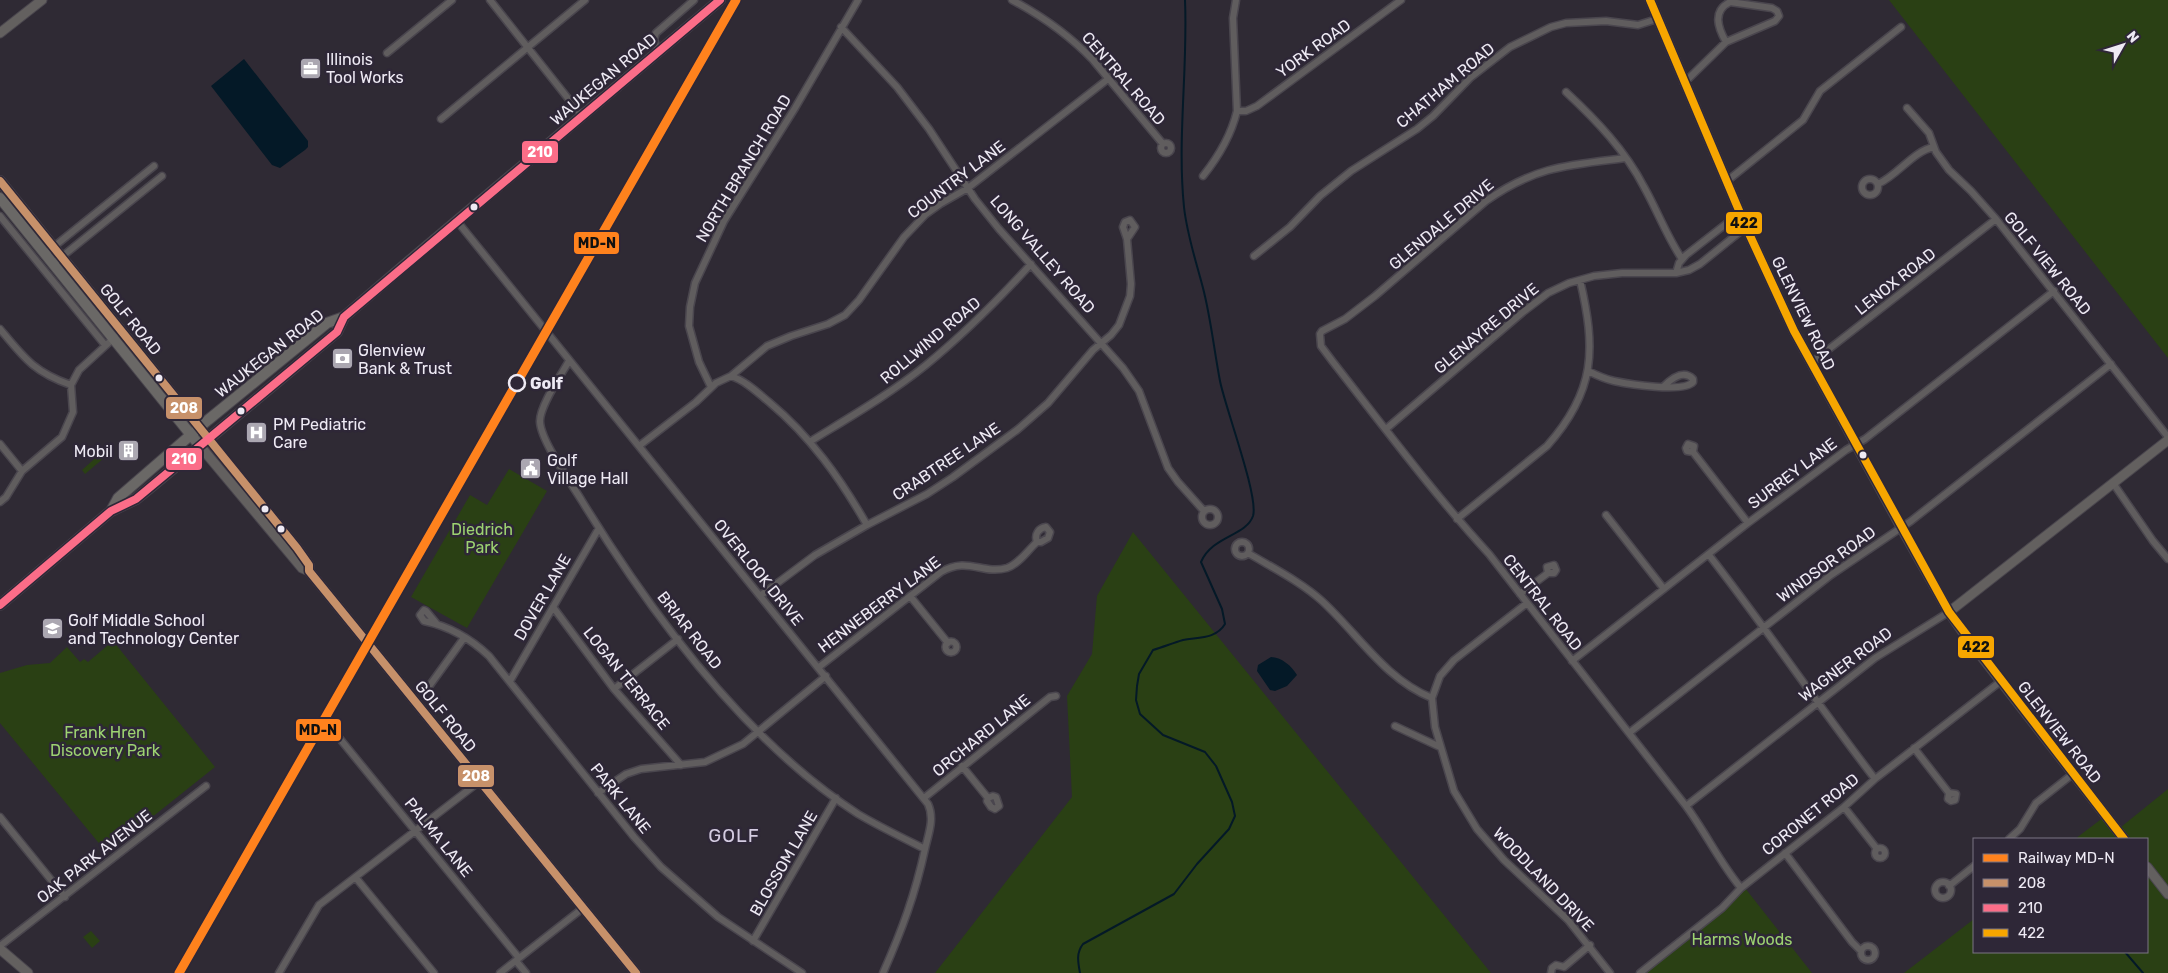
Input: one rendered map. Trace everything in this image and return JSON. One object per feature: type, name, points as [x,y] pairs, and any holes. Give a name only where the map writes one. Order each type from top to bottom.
[{"type":"main road","points":[[0,33],[42,0]]},
{"type":"main road","name":"WAUKEGAN ROAD","points":[[111,511],[118,498],[195,431],[327,323],[344,317],[720,0]]},
{"type":"main road","name":"GLENVIEW ROAD","points":[[1650,0],[1746,227],[1778,297],[1811,363],[1901,528],[1949,612],[2123,838]]},
{"type":"main road","name":"GOLF ROAD","points":[[0,181],[50,250],[195,431],[309,564],[309,571],[636,973]]},
{"type":"main road","name":"GOLF ROAD","points":[[0,198],[50,250]]},
{"type":"main road","name":"WAUKEGAN ROAD","points":[[111,511],[136,498],[205,443],[336,332],[344,317]]},
{"type":"main road","name":"WAGNER ROAD","points":[[1949,612],[2168,439]]},
{"type":"main road","points":[[0,605],[111,511]]},
{"type":"main road","points":[[2148,868],[2168,894]]},
{"type":"main road","points":[[0,947],[28,973]]},
{"type":"street","points":[[387,53],[452,0]]},
{"type":"street","points":[[490,0],[582,116]]},
{"type":"street","points":[[441,118],[585,0]]},
{"type":"street","points":[[658,52],[654,39],[656,33],[694,0]]},
{"type":"street","name":"NORTH BRANCH ROAD","points":[[711,387],[699,362],[689,326],[690,307],[695,283],[724,221],[795,108],[858,0]]},
{"type":"street","name":"CENTRAL ROAD","points":[[1012,0],[1044,18],[1071,38],[1093,60],[1163,144]]},
{"type":"street","points":[[1203,176],[1223,148],[1237,111],[1233,18],[1236,0]]},
{"type":"street","name":"YORK ROAD","points":[[1237,111],[1246,111],[1257,106],[1401,0]]},
{"type":"street","points":[[1684,83],[1726,42],[1775,21],[1778,16],[1777,11],[1772,8],[1736,2],[1726,4],[1719,13],[1718,20],[1718,26],[1726,42]]},
{"type":"street","name":"CHATHAM ROAD","points":[[1254,256],[1290,227],[1320,196],[1351,171],[1417,129],[1433,116],[1470,78],[1510,48],[1550,27],[1566,23],[1582,20],[1638,25],[1657,19]]},
{"type":"street","name":"LONG VALLEY ROAD","points":[[841,27],[897,86],[929,129],[968,188],[999,228],[1123,368],[1139,392],[1172,474],[1204,511]]},
{"type":"street","points":[[1727,181],[1803,120],[1820,91],[1901,28]]},
{"type":"street","name":"COUNTRY LANE","points":[[639,446],[696,402],[711,387],[732,376],[767,346],[828,324],[845,315],[859,300],[904,237],[915,225],[940,204],[968,188],[1108,79]]},
{"type":"street","points":[[1566,92],[1598,124],[1626,158],[1644,186],[1682,259]]},
{"type":"street","name":"GOLF VIEW ROAD","points":[[1908,108],[1929,133],[1934,148],[1949,170],[1996,219],[2168,439]]},
{"type":"street","points":[[1878,184],[1923,151],[1934,148]]},
{"type":"street","name":"GLENDALE DRIVE","points":[[1319,337],[1322,331],[1369,302],[1486,201],[1510,185],[1556,167],[1626,158]]},
{"type":"street","points":[[50,250],[154,166]]},
{"type":"street","points":[[58,260],[162,176]]},
{"type":"street","points":[[1676,273],[1682,259],[1740,213]]},
{"type":"street","points":[[0,216],[105,345]]},
{"type":"street","name":"LENOX ROAD","points":[[1811,363],[1996,219]]},
{"type":"street","name":"OVERLOOK DRIVE","points":[[456,221],[924,798],[931,812],[931,825],[910,909],[883,973]]},
{"type":"street","name":"GLENAYRE DRIVE","points":[[1386,429],[1538,300],[1559,288],[1580,280],[1622,273],[1676,273],[1695,267],[1746,227]]},
{"type":"street","name":"CRABTREE LANE","points":[[760,596],[815,555],[927,494],[972,464],[1017,430],[1048,403],[1101,342],[1115,331],[1130,296],[1132,284],[1127,239]]},
{"type":"street","name":"ROLLWIND ROAD","points":[[811,441],[888,393],[925,366],[981,317],[1031,264]]},
{"type":"street","points":[[1457,519],[1547,446],[1558,434],[1571,412],[1586,382],[1588,371],[1588,321],[1580,280]]},
{"type":"street","name":"SURREY LANE","points":[[1572,662],[1748,523],[2054,292]]},
{"type":"street","points":[[0,329],[28,362],[50,378],[71,385]]},
{"type":"street","points":[[0,502],[6,497],[22,471],[62,436],[73,412],[71,385],[79,370],[118,335]]},
{"type":"street","name":"CENTRAL ROAD","points":[[1319,337],[1322,346],[1386,429],[1457,519],[1520,594],[1686,806],[1708,837],[1727,871],[1742,888]]},
{"type":"street","name":"BRIAR ROAD","points":[[569,361],[541,412],[540,423],[554,453],[599,528],[678,639],[728,699],[759,732],[798,768],[836,798],[884,829],[925,849]]},
{"type":"street","name":"WINDSOR ROAD","points":[[1629,733],[1842,567],[1901,528],[2111,364]]},
{"type":"street","points":[[1588,371],[1616,382],[1662,387]]},
{"type":"street","points":[[732,376],[761,395],[785,415],[811,441],[838,477],[867,525]]},
{"type":"street","points":[[0,444],[22,471]]},
{"type":"street","points":[[1693,452],[1748,523]]},
{"type":"street","points":[[2113,483],[2153,541],[2168,559]]},
{"type":"street","points":[[1606,515],[1664,589]]},
{"type":"street","name":"DOVER LANE","points":[[510,681],[599,528]]},
{"type":"street","name":"HENNEBERRY LANE","points":[[819,667],[941,572],[954,565],[967,564],[998,569],[1007,568],[1019,560],[1037,542]]},
{"type":"street","points":[[1248,553],[1317,597],[1388,670],[1410,686],[1432,698]]},
{"type":"street","points":[[1709,555],[1764,627],[1817,704],[1875,779]]},
{"type":"street","points":[[1520,594],[1548,573]]},
{"type":"street","points":[[910,596],[948,643]]},
{"type":"street","name":"WOODLAND DRIVE","points":[[1527,603],[1454,660],[1440,676],[1432,698],[1435,727],[1454,791],[1477,829],[1504,860],[1560,911],[1610,973]]},
{"type":"street","name":"LOGAN TERRACE","points":[[553,607],[614,689],[681,764]]},
{"type":"street","name":"WAGNER ROAD","points":[[1686,806],[1875,658],[1949,612]]},
{"type":"street","name":"PARK LANE","points":[[436,622],[485,652],[634,837],[679,884],[718,917],[802,973]]},
{"type":"street","points":[[430,685],[464,638]]},
{"type":"street","points":[[614,689],[678,639]]},
{"type":"street","points":[[598,793],[626,774],[641,770],[698,763],[721,756],[744,744],[826,676]]},
{"type":"street","name":"CORONET ROAD","points":[[1640,973],[1722,908],[1742,888],[1844,807],[1875,779],[2001,680]]},
{"type":"street","name":"ORCHARD LANE","points":[[924,798],[1050,697],[1056,696]]},
{"type":"street","points":[[1395,726],[1440,747]]},
{"type":"street","name":"PALMA LANE","points":[[336,734],[416,830],[518,960],[526,973]]},
{"type":"street","points":[[1914,748],[1949,793]]},
{"type":"street","points":[[962,766],[988,798]]},
{"type":"street","points":[[2010,838],[2024,825],[2036,803],[2074,774]]},
{"type":"street","points":[[279,973],[319,905],[480,781]]},
{"type":"street","name":"OAK PARK AVENUE","points":[[0,947],[206,786]]},
{"type":"street","name":"BLOSSOM LANE","points":[[753,941],[836,798]]},
{"type":"street","points":[[1844,807],[1877,849]]},
{"type":"street","points":[[0,817],[65,896]]},
{"type":"street","points":[[1785,853],[1807,885],[1861,951]]},
{"type":"street","points":[[1949,886],[1973,867]]},
{"type":"street","points":[[356,878],[434,973]]},
{"type":"street","points":[[500,973],[583,908]]},
{"type":"street","points":[[1551,973],[1552,968],[1556,965],[1565,970],[1590,946]]},
{"type":"green space","points":[[1889,0],[2168,0],[2168,358]]},
{"type":"green space","points":[[100,454],[104,458],[85,474],[82,470]]},
{"type":"green space","name":"Diedrich Park","points":[[509,469],[547,491],[467,628],[411,597],[470,495],[487,505]]},
{"type":"green space","points":[[1133,532],[1491,973],[935,973],[1072,797],[1067,696],[1092,654],[1097,596]]},
{"type":"green space","name":"Frank Hren Discovery Park","points":[[113,641],[215,767],[107,853],[0,723],[0,673],[27,665],[50,663],[67,647],[80,662],[84,659],[88,662]]},
{"type":"green space","points":[[2168,789],[2168,887],[2148,861],[2148,838],[2130,838],[2121,827]]},
{"type":"green space","points":[[2104,817],[2120,838],[2076,838]]},
{"type":"green space","points":[[2148,873],[2168,899],[2168,973],[1904,973],[1973,920],[1973,953],[2148,953]]},
{"type":"green space","name":"Harms Woods","points":[[1745,888],[1812,973],[1644,973]]},
{"type":"green space","points":[[91,931],[100,941],[92,948],[83,937]]},
{"type":"water","points":[[244,59],[308,141],[308,147],[305,150],[280,168],[272,165],[211,86]]},
{"type":"water","points":[[1271,657],[1286,663],[1297,675],[1287,686],[1275,691],[1270,690],[1257,671],[1258,665]]},
{"type":"waterway","points":[[1080,973],[1078,954],[1083,944],[1174,894],[1197,864],[1229,829],[1235,816],[1232,802],[1216,766],[1205,752],[1163,735],[1140,714],[1136,700],[1139,674],[1153,650],[1183,640],[1212,635],[1225,624],[1222,609],[1201,562],[1206,553],[1220,541],[1249,523],[1253,516],[1254,506],[1247,472],[1220,381],[1208,311],[1185,217],[1182,181],[1185,0]]},
{"type":"waterway","points":[[2126,953],[2143,973]]},
{"type":"railway","points":[[180,963],[314,731],[346,682]]},
{"type":"rail line","name":"MD-N","points":[[179,973],[736,0]]},
{"type":"transit line","name":"210","points":[[0,605],[111,511],[136,499],[337,332],[344,317],[720,0]]},
{"type":"transit line","name":"422","points":[[1650,0],[1746,227],[1794,331],[1949,612],[2123,838]]},
{"type":"transit line","name":"208","points":[[0,181],[297,548],[309,565],[309,571],[636,973]]},
{"type":"place","name":"Illinois Tool Works","points":[[310,68]]},
{"type":"place","name":"Glenview Bank & Trust","points":[[342,359]]},
{"type":"place","name":"Golf","points":[[517,383]]},
{"type":"place","name":"PM Pediatric Care","points":[[257,433]]},
{"type":"place","name":"Mobil","points":[[129,451]]},
{"type":"place","name":"Golf Village Hall","points":[[531,469]]},
{"type":"place","name":"Golf Middle School and Technology Center","points":[[52,629]]},
{"type":"district","name":"GOLF","points":[[734,835]]}]
